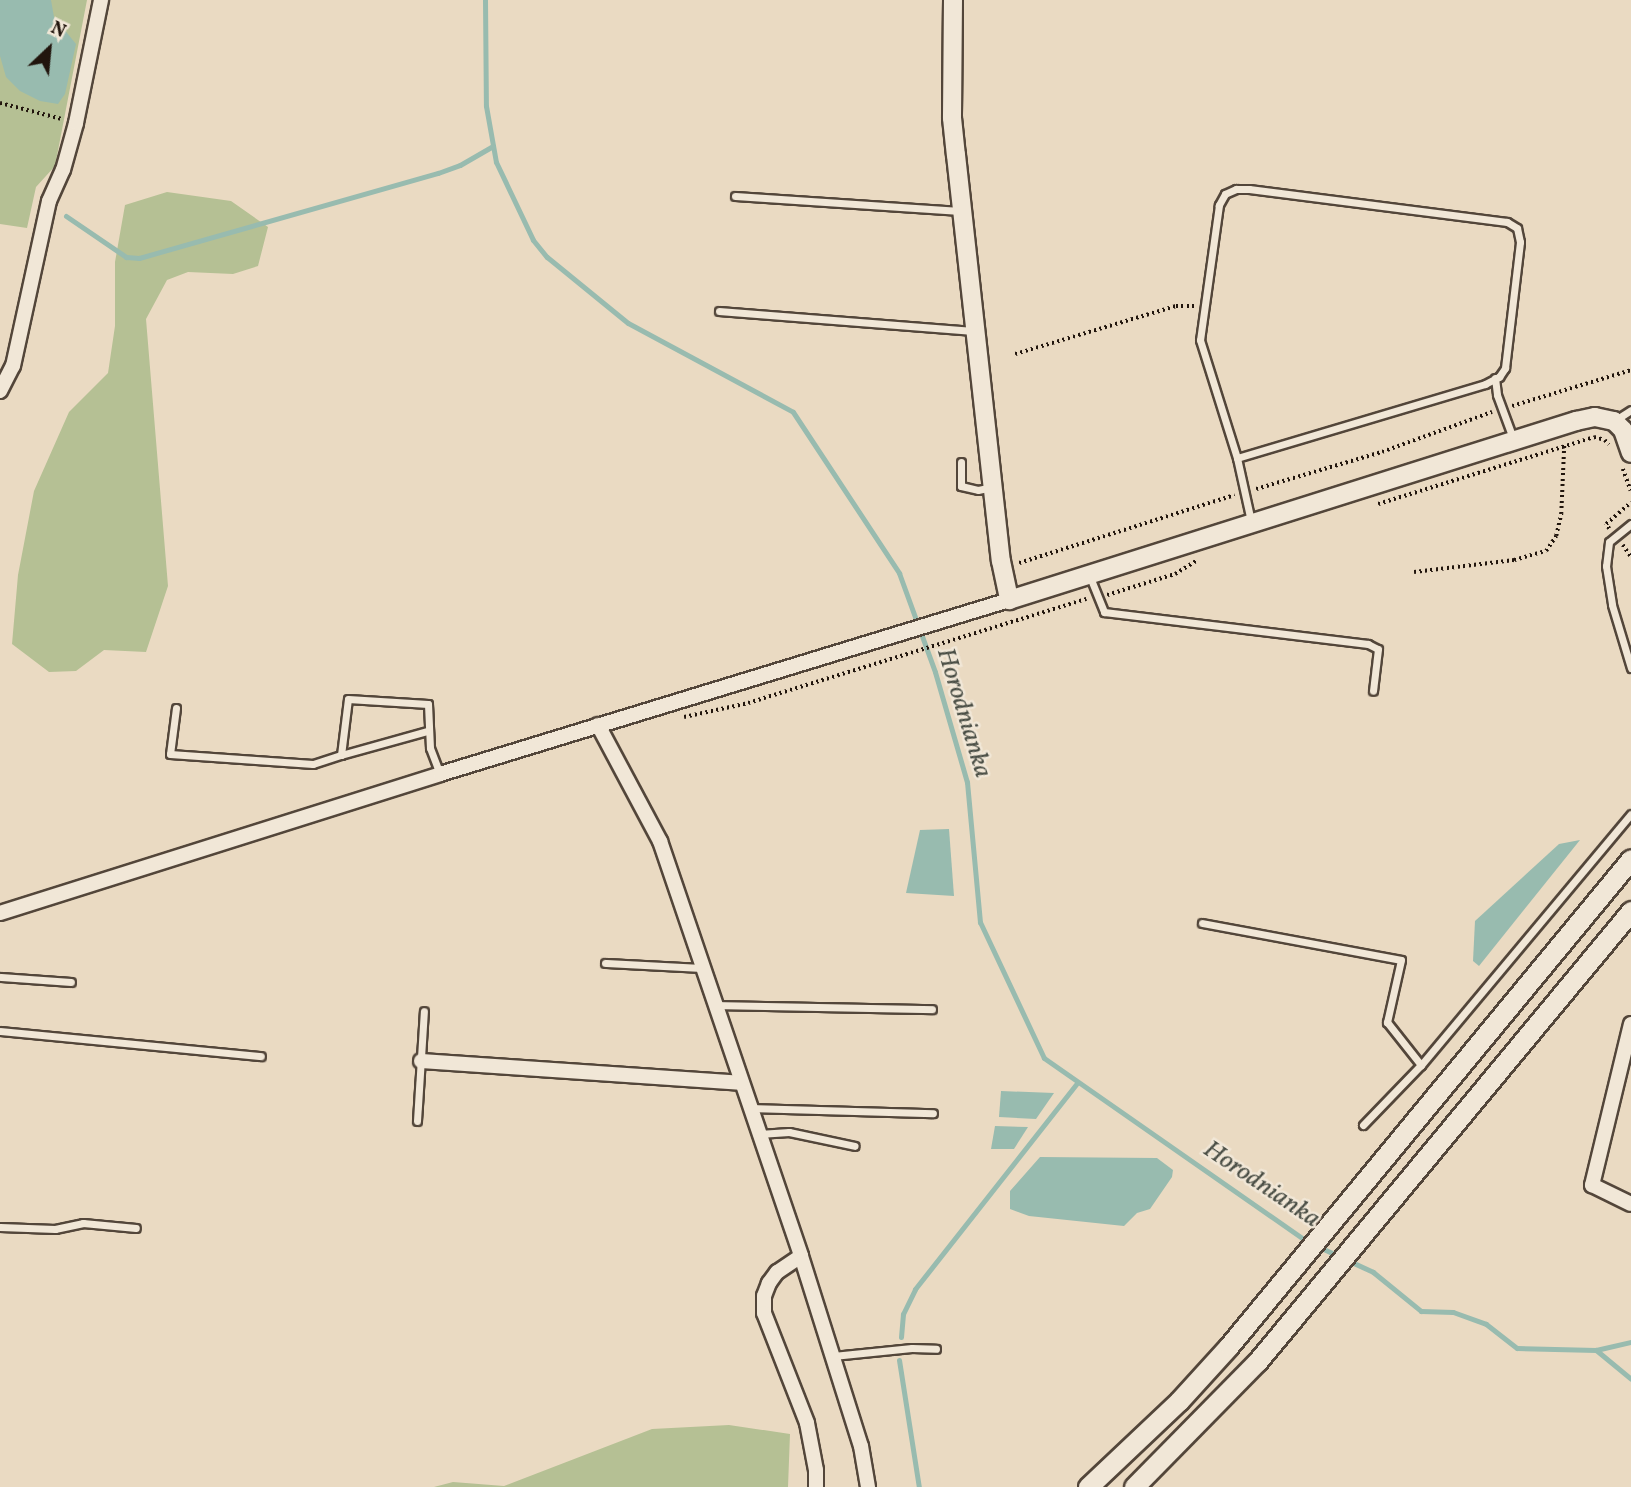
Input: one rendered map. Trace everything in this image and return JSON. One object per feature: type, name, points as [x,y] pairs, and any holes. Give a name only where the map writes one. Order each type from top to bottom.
[{"type":"main road","points":[[1088,1487],[1179,1401],[1288,1277],[1631,859]]},
{"type":"main road","points":[[1134,1487],[1216,1407],[1317,1291],[1631,911]]},
{"type":"street","points":[[0,391],[13,366],[48,201],[63,170],[76,123],[101,0]]},
{"type":"street","points":[[953,0],[952,118],[1002,569],[1009,600]]},
{"type":"street","points":[[0,913],[598,725],[943,622],[1251,521],[1595,417],[1614,421],[1623,430],[1624,457]]},
{"type":"street","points":[[598,725],[660,841],[748,1108],[801,1256],[861,1446],[868,1487]]},
{"type":"street","points":[[1631,1024],[1592,1185],[1631,1204]]},
{"type":"street","points":[[421,1061],[740,1083]]},
{"type":"street","points":[[801,1256],[777,1272],[769,1283],[764,1296],[764,1313],[807,1423],[816,1470],[816,1487]]},
{"type":"lane","points":[[1237,458],[1495,379],[1505,368],[1520,242],[1517,228],[1507,222],[1236,189],[1225,194],[1219,205],[1200,340],[1237,458],[1251,521]]},
{"type":"lane","points":[[735,196],[963,211]]},
{"type":"lane","points":[[719,311],[976,331]]},
{"type":"lane","points":[[1495,379],[1514,441]]},
{"type":"lane","points":[[1614,421],[1631,410]]},
{"type":"lane","points":[[961,462],[961,486],[978,490],[994,487]]},
{"type":"lane","points":[[1631,524],[1609,542],[1606,566],[1612,605],[1631,668]]},
{"type":"lane","points":[[1089,576],[1104,612],[1368,644],[1378,649],[1373,691]]},
{"type":"lane","points":[[341,755],[348,699],[428,704],[429,748],[440,774]]},
{"type":"lane","points":[[176,708],[170,754],[313,764],[427,731]]},
{"type":"lane","points":[[1363,1125],[1421,1065],[1631,814]]},
{"type":"lane","points":[[1202,923],[1401,960],[1387,1022],[1421,1065]]},
{"type":"lane","points":[[605,963],[704,968]]},
{"type":"lane","points":[[0,978],[71,982]]},
{"type":"lane","points":[[715,1005],[932,1009]]},
{"type":"lane","points":[[417,1122],[424,1010]]},
{"type":"lane","points":[[0,1031],[261,1056]]},
{"type":"lane","points":[[748,1108],[933,1113]]},
{"type":"lane","points":[[758,1134],[789,1132],[855,1146]]},
{"type":"lane","points":[[0,1227],[55,1229],[83,1223],[136,1228]]},
{"type":"lane","points":[[832,1356],[898,1349],[936,1349]]},
{"type":"path","points":[[0,103],[76,123]]},
{"type":"path","points":[[1015,354],[1177,306],[1204,308]]},
{"type":"path","points":[[1002,569],[1243,492],[1382,452],[1502,409],[1631,370]]},
{"type":"path","points":[[1365,508],[1594,437],[1605,440],[1611,448]]},
{"type":"path","points":[[1414,572],[1514,559],[1546,551],[1556,536],[1561,514],[1564,447]]},
{"type":"path","points":[[1624,457],[1631,491]]},
{"type":"path","points":[[702,714],[748,703],[1099,596],[1129,590],[1175,574],[1202,556]]},
{"type":"green space","points":[[0,0],[87,0],[55,166],[36,187],[27,228],[0,224]]},
{"type":"green space","points":[[167,192],[231,201],[268,227],[258,266],[233,274],[188,272],[167,280],[146,319],[168,586],[146,652],[104,650],[76,671],[49,672],[12,644],[18,575],[34,491],[69,412],[108,373],[115,326],[115,262],[125,205]]},
{"type":"green space","points":[[729,1425],[790,1434],[788,1487],[434,1487],[453,1482],[504,1486],[652,1429]]},
{"type":"water","points":[[0,0],[51,0],[54,17],[76,44],[65,94],[58,104],[40,101],[20,91],[6,77],[0,56]]},
{"type":"water","points":[[949,829],[954,896],[906,893],[920,830]]},
{"type":"water","points":[[1580,840],[1479,966],[1473,961],[1475,921],[1559,844]]},
{"type":"water","points":[[1001,1091],[1054,1093],[1036,1119],[999,1117]]},
{"type":"water","points":[[995,1126],[1028,1127],[1014,1149],[991,1149]]},
{"type":"water","points":[[1040,1157],[1157,1158],[1173,1170],[1172,1177],[1150,1209],[1137,1213],[1124,1226],[1029,1216],[1010,1209],[1010,1191]]},
{"type":"waterway","name":"Horodnianka","points":[[485,0],[486,106],[496,162],[533,240],[547,257],[628,323],[793,412],[899,573],[935,672],[967,782],[980,922],[1044,1058],[1308,1242]]},
{"type":"waterway","points":[[66,216],[126,257],[139,258],[438,173],[460,165],[493,146]]},
{"type":"waterway","points":[[901,1337],[903,1314],[915,1289],[1078,1082]]},
{"type":"waterway","name":"Horodnianka","points":[[1317,1246],[1373,1272],[1421,1311],[1453,1312],[1486,1324],[1517,1348],[1596,1350],[1631,1342]]},
{"type":"waterway","points":[[1596,1350],[1631,1379]]},
{"type":"waterway","points":[[899,1360],[919,1487]]}]
